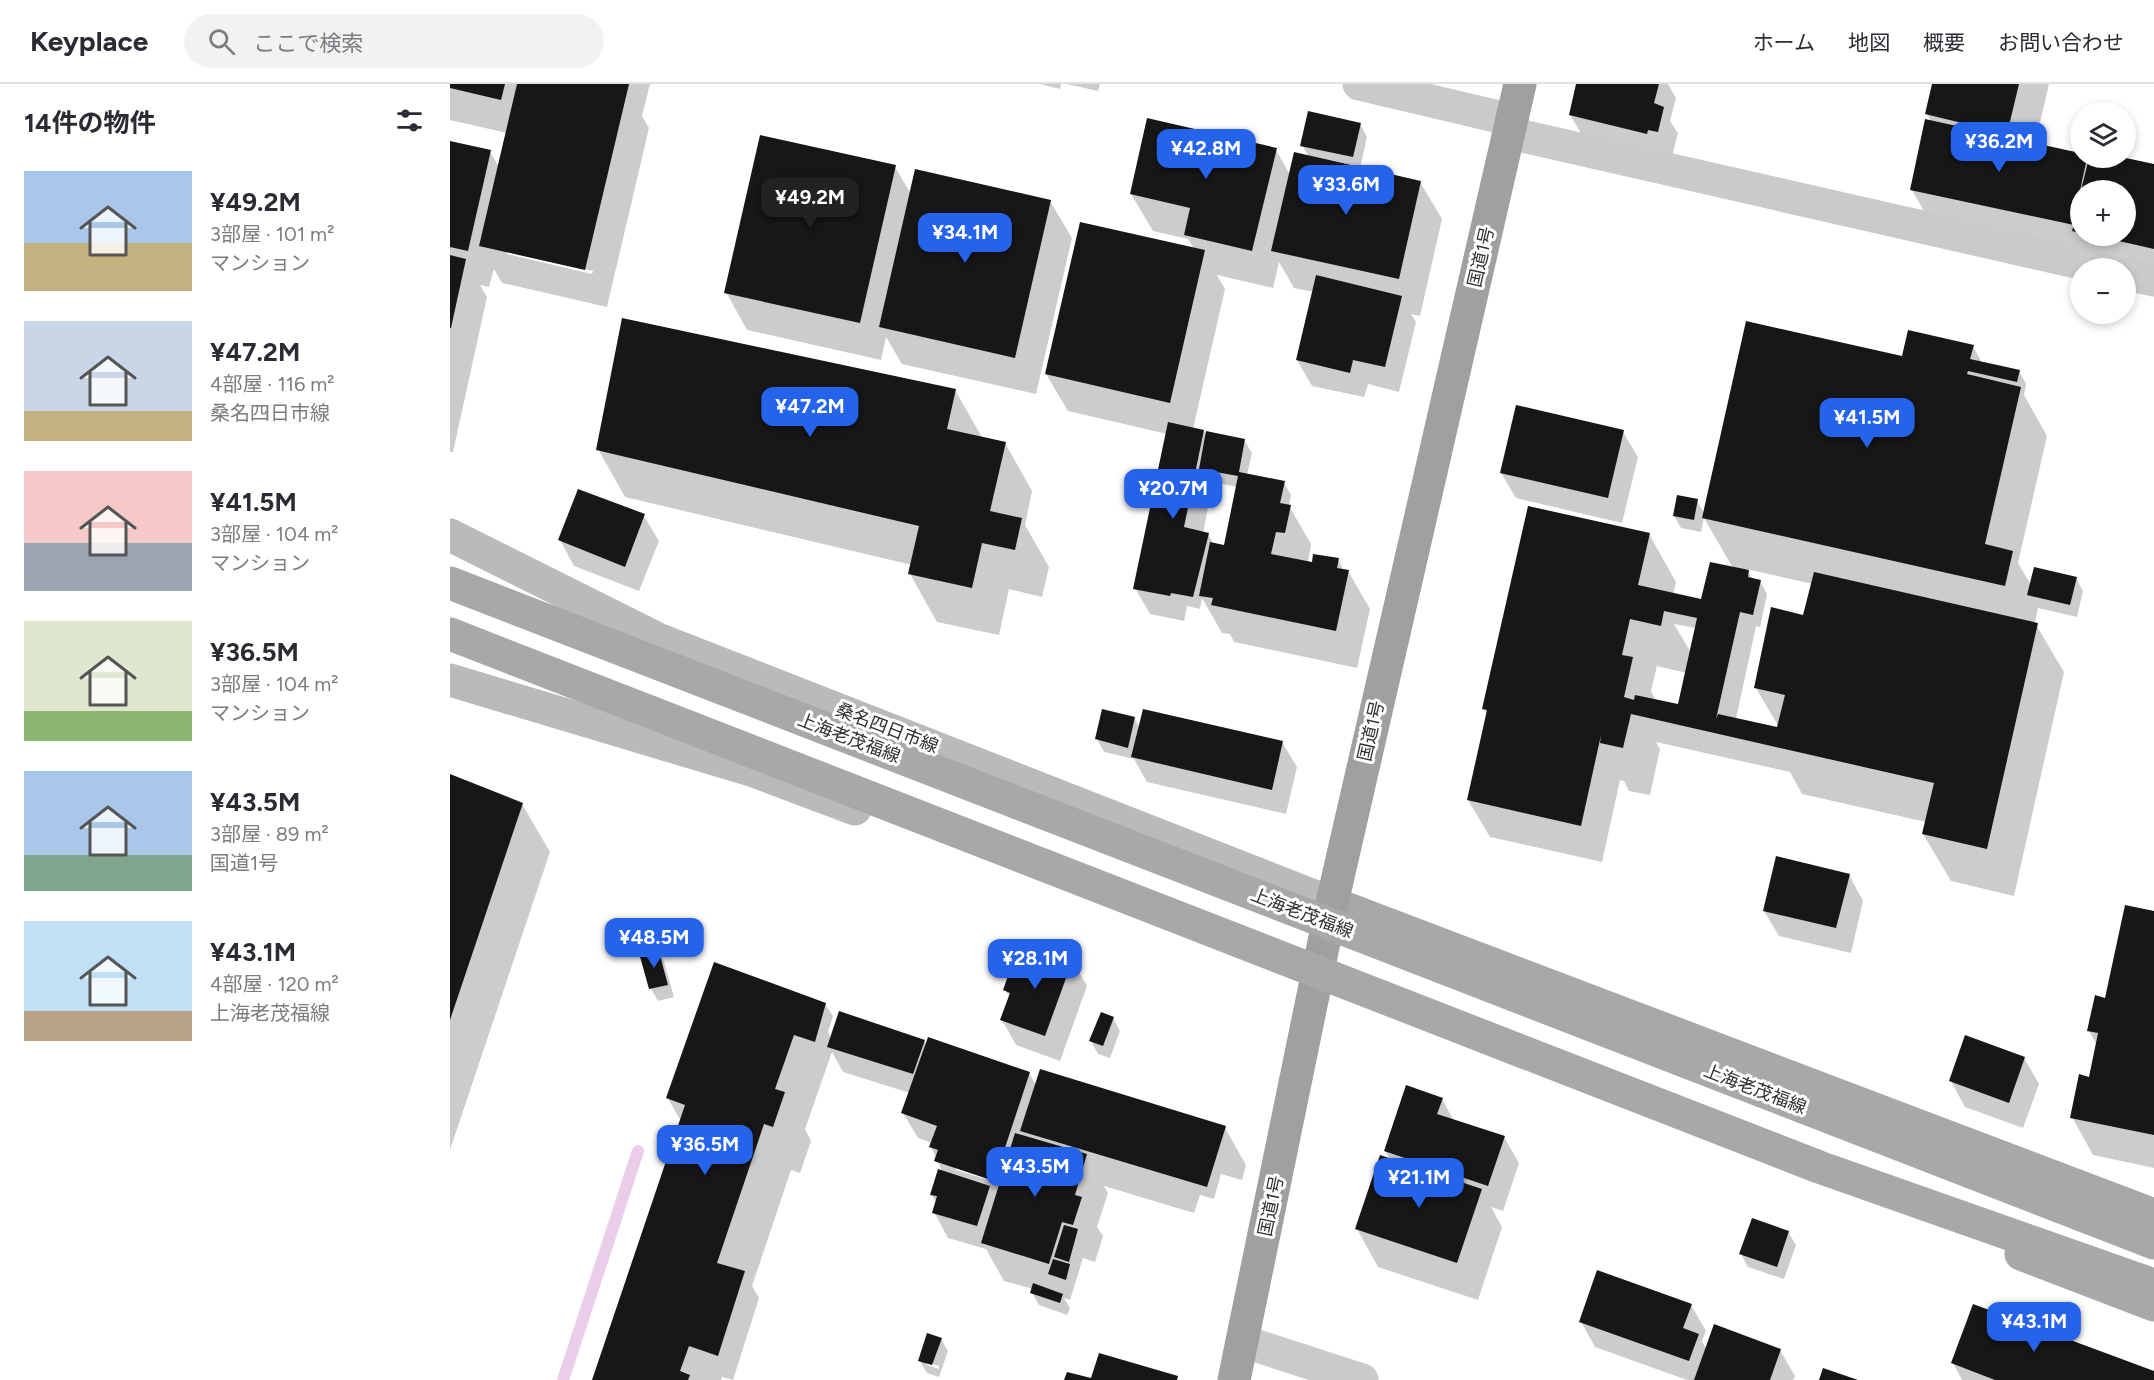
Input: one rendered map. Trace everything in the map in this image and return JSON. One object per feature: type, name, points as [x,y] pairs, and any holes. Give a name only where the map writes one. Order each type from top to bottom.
[{"type":"highway","name":"国道1号","points":[[1234,1380],[1332,903],[1520,84]]},
{"type":"main road","name":"桑名四日市線","points":[[450,535],[658,639],[1332,903]]},
{"type":"main road","name":"上海老茂福線","points":[[450,584],[2154,1243]]},
{"type":"main road","points":[[450,634],[1819,1167],[2154,1285]]},
{"type":"main road","points":[[450,680],[754,771],[2154,1305]]},
{"type":"main road","points":[[1332,903],[2154,1215]]},
{"type":"street","points":[[1359,84],[1511,127],[2070,260]]},
{"type":"street","points":[[2136,276],[2154,280]]},
{"type":"street","points":[[1242,1341],[1362,1380]]},
{"type":"building","points":[[450,84],[505,84],[501,100],[450,88]]},
{"type":"building","points":[[517,84],[629,84],[585,270],[479,246]]},
{"type":"building","points":[[1576,84],[1659,84],[1654,103],[1664,107],[1658,132],[1648,130],[1647,134],[1569,115]]},
{"type":"building","points":[[1932,84],[2019,84],[2007,134],[1925,114]]},
{"type":"building","points":[[1308,111],[1361,123],[1353,157],[1300,146]]},
{"type":"building","points":[[1147,118],[1277,148],[1252,251],[1184,235],[1190,208],[1130,194]]},
{"type":"building","points":[[1925,119],[2070,151],[2070,168],[2085,168],[2082,180],[2070,180],[2070,224],[1910,190]]},
{"type":"building","points":[[760,135],[896,165],[860,323],[724,293]]},
{"type":"building","points":[[450,141],[491,150],[468,251],[450,247]]},
{"type":"building","points":[[1294,152],[1421,181],[1399,279],[1271,251]]},
{"type":"building","points":[[2136,160],[2154,164],[2154,249],[2136,245],[2136,180],[2084,180],[2086,168],[2136,168]]},
{"type":"building","points":[[915,169],[1051,200],[1015,358],[879,327]]},
{"type":"building","points":[[1080,222],[1205,250],[1170,403],[1045,374]]},
{"type":"building","points":[[450,255],[466,259],[451,328],[450,328]]},
{"type":"building","points":[[1316,275],[1402,296],[1385,367],[1353,360],[1350,373],[1296,360]]},
{"type":"building","points":[[622,318],[956,389],[947,429],[1006,442],[990,511],[1022,518],[1015,550],[982,543],[972,588],[908,574],[919,526],[596,450]]},
{"type":"building","points":[[1746,321],[1902,356],[1908,330],[1974,345],[1970,359],[2020,370],[2017,382],[1968,371],[1967,374],[2021,387],[1985,544],[2013,551],[2005,586],[1702,518]]},
{"type":"building","points":[[1516,405],[1624,430],[1608,498],[1500,473]]},
{"type":"building","points":[[1168,422],[1204,430],[1184,527],[1209,533],[1193,597],[1171,593],[1170,596],[1133,589]]},
{"type":"building","points":[[1206,431],[1245,439],[1239,472],[1285,481],[1280,503],[1291,505],[1285,533],[1276,532],[1271,554],[1312,562],[1313,554],[1339,558],[1337,568],[1349,570],[1336,631],[1211,605],[1213,598],[1199,596],[1210,542],[1224,545],[1238,476],[1199,469]]},
{"type":"building","points":[[578,489],[645,514],[625,567],[558,540]]},
{"type":"building","points":[[1677,495],[1698,499],[1694,520],[1673,516]]},
{"type":"building","points":[[1528,506],[1650,533],[1638,585],[1701,599],[1710,562],[1749,570],[1748,577],[1761,580],[1753,615],[1740,612],[1716,719],[1718,714],[1777,727],[1785,695],[1754,688],[1771,607],[1803,615],[1814,572],[2038,623],[1987,849],[1922,834],[1934,783],[1631,714],[1623,748],[1600,743],[1601,735],[1581,826],[1467,800],[1487,710],[1482,709]],"holes":[[[1664,611],[1697,618],[1678,704],[1635,695],[1634,700],[1624,697],[1633,657],[1622,655],[1630,619],[1661,626]]]},
{"type":"building","points":[[2034,567],[2077,577],[2070,605],[2027,595]]},
{"type":"building","points":[[1102,709],[1135,717],[1128,748],[1095,739]]},
{"type":"building","points":[[1143,709],[1283,741],[1272,790],[1131,757]]},
{"type":"building","points":[[450,774],[523,803],[450,1020]]},
{"type":"building","points":[[1776,856],[1850,874],[1836,928],[1763,911]]},
{"type":"building","points":[[2125,905],[2154,911],[2154,1135],[2070,1118],[2079,1074],[2089,1077],[2098,1033],[2087,1031],[2095,995],[2105,998]]},
{"type":"building","points":[[1032,944],[1073,959],[1045,1036],[1000,1020],[1010,993],[1003,990],[1013,962],[1024,966]]},
{"type":"building","points":[[658,948],[668,985],[649,989],[639,953]]},
{"type":"building","points":[[714,962],[826,1003],[815,1042],[794,1035],[775,1089],[785,1092],[773,1127],[764,1124],[717,1263],[745,1271],[718,1356],[689,1346],[680,1371],[690,1375],[688,1380],[592,1380],[685,1105],[666,1098]]},
{"type":"building","points":[[839,1011],[925,1040],[913,1074],[827,1047]]},
{"type":"building","points":[[1101,1012],[1114,1017],[1103,1046],[1089,1041]]},
{"type":"building","points":[[1965,1035],[2025,1057],[2009,1103],[1949,1081]]},
{"type":"building","points":[[928,1037],[1030,1072],[994,1181],[934,1161],[938,1150],[929,1147],[937,1126],[901,1113]]},
{"type":"building","points":[[1040,1069],[1226,1126],[1207,1187],[1020,1131]]},
{"type":"building","points":[[1406,1085],[1443,1098],[1437,1114],[1505,1136],[1488,1186],[1384,1151]]},
{"type":"building","points":[[1015,1133],[1087,1154],[1075,1195],[1082,1197],[1073,1225],[1062,1222],[1049,1264],[981,1243]]},
{"type":"building","points":[[1380,1155],[1482,1189],[1457,1263],[1355,1229]]},
{"type":"building","points":[[938,1169],[990,1186],[977,1226],[932,1213],[937,1196],[930,1195]]},
{"type":"building","points":[[1752,1218],[1789,1231],[1777,1267],[1739,1254]]},
{"type":"building","points":[[1064,1225],[1078,1229],[1069,1262],[1054,1257]]},
{"type":"building","points":[[1053,1259],[1070,1264],[1066,1280],[1048,1274]]},
{"type":"building","points":[[1597,1270],[1692,1304],[1683,1328],[1699,1334],[1689,1361],[1579,1322]]},
{"type":"building","points":[[1033,1283],[1063,1294],[1060,1303],[1030,1293]]},
{"type":"building","points":[[1973,1304],[2154,1371],[2154,1380],[1995,1380],[1951,1363]]},
{"type":"building","points":[[1714,1324],[1781,1349],[1770,1380],[1694,1380]]},
{"type":"building","points":[[927,1333],[942,1338],[932,1365],[918,1361]]},
{"type":"building","points":[[1099,1353],[1178,1376],[1177,1380],[1064,1380],[1067,1372],[1091,1378]]},
{"type":"building","points":[[1823,1368],[1858,1380],[1819,1380]]},
{"type":"waterway","points":[[563,1380],[638,1151]]}]
